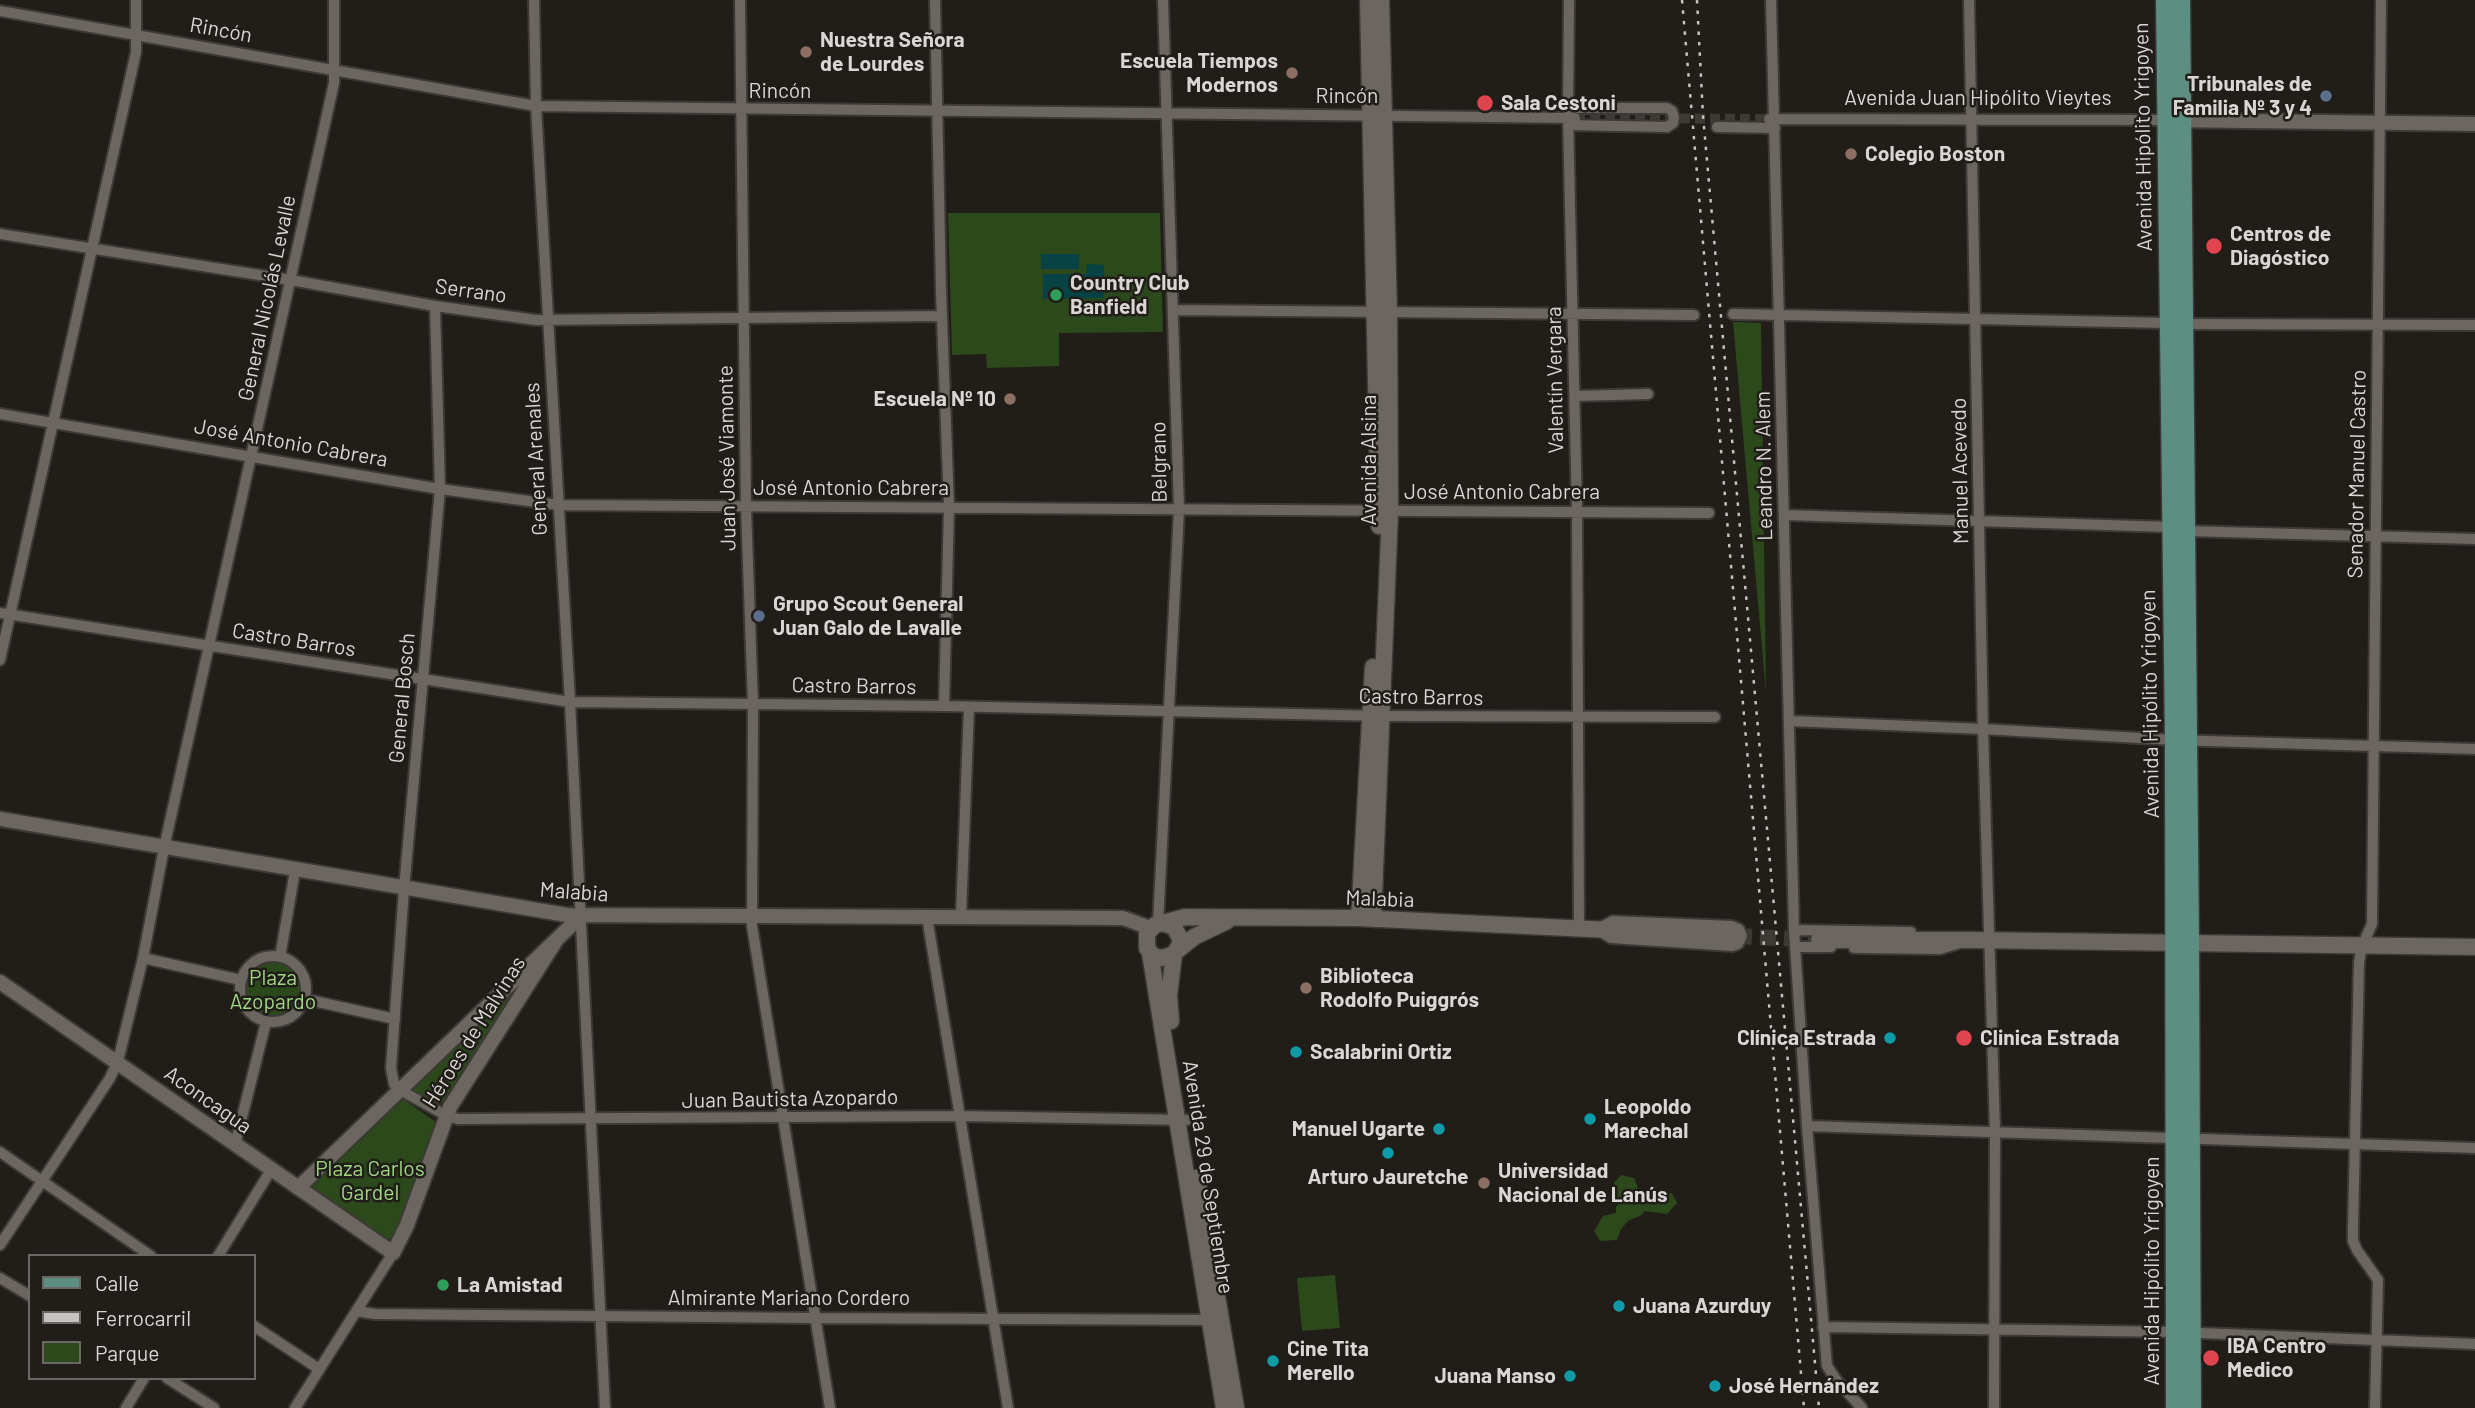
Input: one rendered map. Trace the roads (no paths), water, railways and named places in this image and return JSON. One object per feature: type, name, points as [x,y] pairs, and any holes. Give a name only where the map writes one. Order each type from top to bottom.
[{"type":"main road","name":"Avenida Alsina","points":[[1368,0],[1378,116]]},
{"type":"main road","name":"Avenida Alsina","points":[[1366,919],[1385,512],[1378,116],[1381,0]]},
{"type":"main road","name":"Avenida Hipólito Yrigoyen","points":[[2165,0],[2174,120],[2181,740],[2183,1333],[2175,1408]]},
{"type":"main road","name":"Avenida Hipólito Yrigoyen","points":[[2174,120],[2181,0]]},
{"type":"main road","name":"Malabia","points":[[1157,925],[1185,917],[1366,919],[1737,936]]},
{"type":"main road","points":[[1176,952],[1180,944],[1178,932],[1174,927],[1157,925],[1146,938],[1150,953],[1162,958],[1176,952],[1213,926],[1232,919]]},
{"type":"main road","points":[[1819,940],[2475,947]]},
{"type":"main road","name":"Avenida 29 de Septiembre","points":[[1176,952],[1169,1008],[1181,1120]]},
{"type":"main road","name":"Avenida 29 de Septiembre","points":[[1150,953],[1216,1320],[1236,1408]]},
{"type":"main road","name":"Avenida 29 de Septiembre","points":[[1216,1320],[1224,1408]]},
{"type":"main road","name":"Avenida Hipólito Yrigoyen","points":[[2183,1333],[2192,1408]]},
{"type":"street","points":[[0,660],[5,614],[93,249],[136,52],[136,0]]},
{"type":"street","name":"General Nicolás Levalle","points":[[0,1245],[110,1078],[118,1061],[143,958],[164,848],[334,83],[334,0]]},
{"type":"street","name":"General Arenales","points":[[534,0],[536,106],[570,702],[605,1408]]},
{"type":"street","name":"Juan José Viamonte","points":[[740,0],[746,507],[753,705],[752,931],[830,1408]]},
{"type":"street","points":[[935,0],[948,507],[944,706]]},
{"type":"street","name":"Belgrano","points":[[1157,925],[1179,510],[1163,0]]},
{"type":"street","name":"Valentín Vergara","points":[[1569,0],[1580,928]]},
{"type":"street","name":"Leandro N. Alem","points":[[1771,0],[1794,930],[1827,1366],[1830,1374],[1862,1408]]},
{"type":"street","name":"Manuel Acevedo","points":[[1969,0],[1983,729],[1994,1131],[1994,1408]]},
{"type":"street","name":"Senador Manuel Castro","points":[[2375,1408],[2378,1280],[2353,1241],[2359,962],[2362,946],[2372,924],[2381,0]]},
{"type":"street","name":"Rincón","points":[[0,10],[536,106],[1570,117]]},
{"type":"street","points":[[1667,108],[1672,111],[1674,117],[1673,123],[1667,127],[1570,117],[1667,108]]},
{"type":"street","name":"Avenida Juan Hipólito Vieytes","points":[[1717,127],[1773,122],[1973,118],[2475,124]]},
{"type":"street","name":"Serrano","points":[[0,234],[435,306],[547,321],[942,316]]},
{"type":"street","name":"General Bosch","points":[[400,1090],[391,1075],[404,889],[440,489],[435,306]]},
{"type":"street","points":[[1174,310],[1694,315]]},
{"type":"street","points":[[1733,314],[2378,326],[2475,325]]},
{"type":"street","points":[[1575,396],[1648,394]]},
{"type":"street","name":"José Antonio Cabrera","points":[[0,414],[440,489],[558,505],[1709,513]]},
{"type":"street","points":[[1784,514],[2475,539]]},
{"type":"street","name":"Castro Barros","points":[[5,614],[570,702],[944,706],[1377,716],[1715,717]]},
{"type":"street","points":[[961,917],[969,707]]},
{"type":"street","points":[[1790,721],[2181,740],[2475,749]]},
{"type":"street","name":"Malabia","points":[[0,819],[557,914],[1123,918],[1157,925]]},
{"type":"street","points":[[280,957],[295,871]]},
{"type":"street","name":"Héroes de Malvinas","points":[[298,1188],[581,916]]},
{"type":"street","points":[[927,917],[1009,1408]]},
{"type":"street","name":"Malabia","points":[[1613,921],[1732,926],[1739,929],[1742,936],[1738,944],[1732,946],[1611,938],[1597,929],[1613,921]]},
{"type":"street","points":[[1794,930],[1941,933],[1972,940]]},
{"type":"street","name":"Héroes de Malvinas","points":[[295,1408],[393,1253],[407,1226],[445,1115],[557,939]]},
{"type":"street","points":[[1796,947],[1940,949],[1972,940]]},
{"type":"street","points":[[280,957],[300,970],[306,989],[305,999],[298,1011],[287,1019],[266,1022],[252,1015],[243,1003],[240,996],[241,980],[256,961],[280,957]]},
{"type":"street","points":[[143,958],[241,980]]},
{"type":"street","name":"Aconcagua","points":[[0,982],[393,1253]]},
{"type":"street","points":[[305,999],[395,1019]]},
{"type":"street","points":[[235,1145],[266,1022]]},
{"type":"street","name":"Juan Bautista Azopardo","points":[[400,1090],[445,1115],[458,1119],[959,1116],[1181,1120]]},
{"type":"street","points":[[1807,1126],[2475,1148]]},
{"type":"street","points":[[0,1152],[148,1254]]},
{"type":"street","points":[[219,1254],[271,1170]]},
{"type":"street","points":[[0,1278],[28,1295]]},
{"type":"street","name":"Almirante Mariano Cordero","points":[[356,1311],[375,1314],[1216,1320]]},
{"type":"street","points":[[256,1327],[319,1369]]},
{"type":"street","points":[[1823,1327],[2183,1333],[2475,1344]]},
{"type":"street","points":[[126,1408],[143,1380]]},
{"type":"street","points":[[170,1380],[214,1408]]},
{"type":"water","points":[[1041,254],[1079,254],[1079,269],[1041,269]]},
{"type":"water","points":[[1087,264],[1104,265],[1104,298],[1043,299],[1043,274],[1086,274]]},
{"type":"tunnel","points":[[1575,118],[1768,119]]},
{"type":"tunnel","points":[[1736,936],[1819,940]]},
{"type":"railway","points":[[1682,0],[1804,1408]]},
{"type":"railway","points":[[1697,0],[1703,116],[1819,1408]]},
{"type":"place","name":"Nuestra Señora de Lourdes","points":[[806,52]]},
{"type":"place","name":"Escuela Tiempos Modernos","points":[[1292,73]]},
{"type":"place","name":"Tribunales de Familia Nº 3 y 4","points":[[2326,96]]},
{"type":"place","name":"Sala Cestoni","points":[[1485,103]]},
{"type":"place","name":"Colegio Boston","points":[[1851,154]]},
{"type":"place","name":"Centros de Diagóstico","points":[[2214,246]]},
{"type":"place","name":"Country Club Banfield","points":[[1056,295]]},
{"type":"place","name":"Escuela Nº 10","points":[[1010,399]]},
{"type":"place","name":"Grupo Scout General Juan Galo de Lavalle","points":[[759,616]]},
{"type":"place","name":"Biblioteca Rodolfo Puiggrós","points":[[1306,988]]},
{"type":"place","name":"Clínica Estrada","points":[[1890,1038]]},
{"type":"place","name":"Clinica Estrada","points":[[1964,1038]]},
{"type":"place","name":"Scalabrini Ortiz","points":[[1296,1052]]},
{"type":"place","name":"Leopoldo Marechal","points":[[1590,1119]]},
{"type":"place","name":"Manuel Ugarte","points":[[1439,1129]]},
{"type":"place","name":"Arturo Jauretche","points":[[1388,1153]]},
{"type":"place","name":"Universidad Nacional de Lanús","points":[[1484,1183]]},
{"type":"place","name":"La Amistad","points":[[443,1285]]},
{"type":"place","name":"Juana Azurduy","points":[[1619,1306]]},
{"type":"place","name":"IBA Centro Medico","points":[[2211,1358]]},
{"type":"place","name":"Cine Tita Merello","points":[[1273,1361]]},
{"type":"place","name":"Juana Manso","points":[[1570,1376]]},
{"type":"place","name":"José Hernández","points":[[1715,1386]]},
{"type":"park label","name":"Plaza Azopardo","points":[[273,990]]},
{"type":"park label","name":"Plaza Carlos Gardel","points":[[370,1181]]}]
